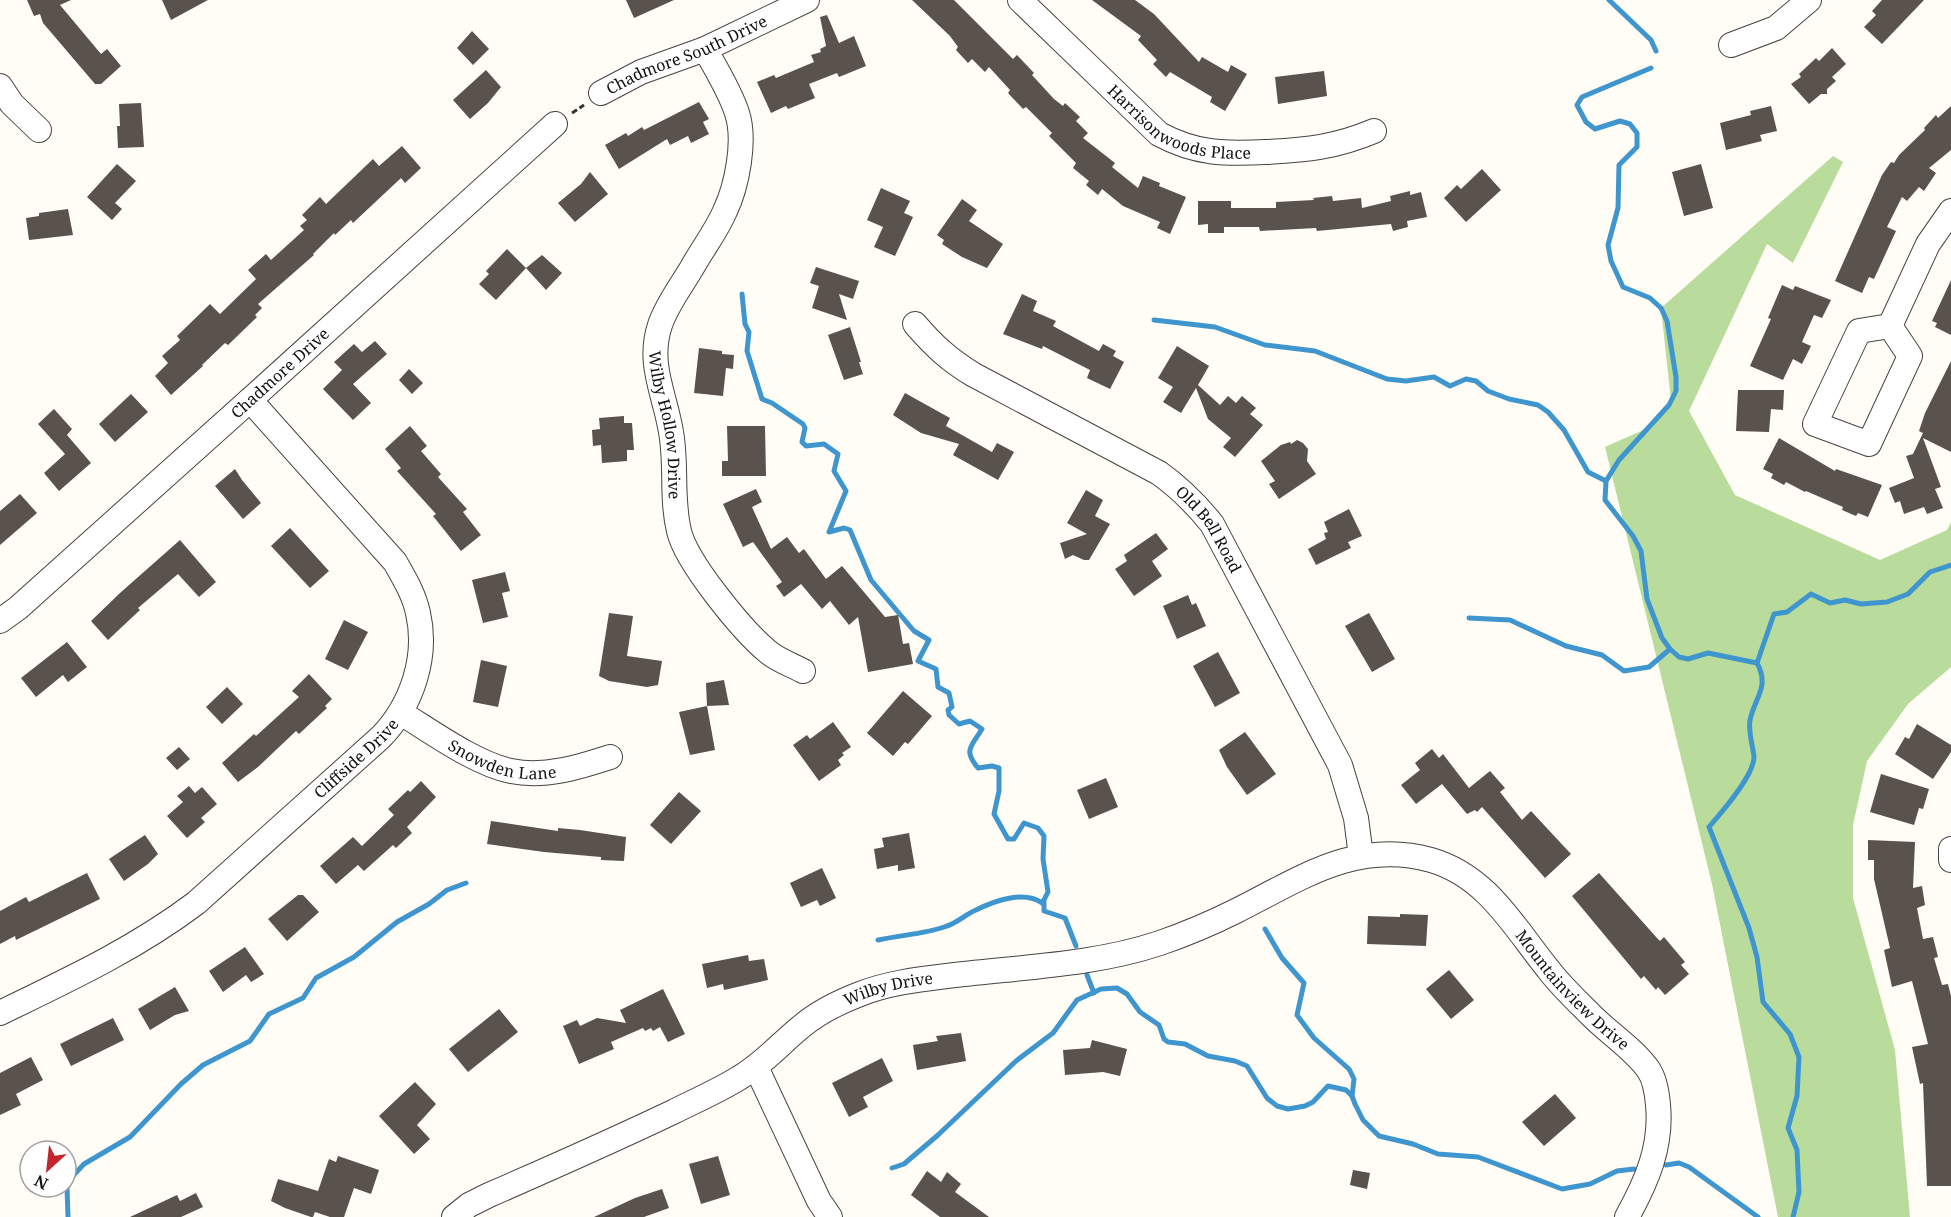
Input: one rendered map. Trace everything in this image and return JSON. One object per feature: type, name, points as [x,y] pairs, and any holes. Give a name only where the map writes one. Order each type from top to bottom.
[{"type":"street","name":"Chadmore South Drive","points":[[601,93],[641,72],[705,49],[807,0]]},
{"type":"street","name":"Harrisonwoods Place","points":[[1020,0],[1159,135],[1176,144],[1223,154],[1307,150],[1347,142],[1374,131]]},
{"type":"street","points":[[1731,45],[1776,28],[1809,0]]},
{"type":"street","name":"Wilby Hollow Drive","points":[[705,49],[738,114],[742,136],[740,159],[726,210],[672,300],[660,325],[655,350],[656,373],[668,411],[672,435],[676,515],[679,533],[686,552],[717,593],[768,653],[803,671]]},
{"type":"street","points":[[0,86],[12,104],[39,130]]},
{"type":"street","name":"Chadmore Drive","points":[[0,621],[18,608],[555,124]]},
{"type":"street","points":[[1890,326],[1928,244],[1951,211]]},
{"type":"street","name":"Old Bell Road","points":[[915,324],[936,349],[959,366],[1159,473],[1198,506],[1212,524],[1340,765],[1356,818],[1361,856]]},
{"type":"street","points":[[1890,326],[1910,356],[1869,444],[1815,424],[1859,331],[1890,326]]},
{"type":"street","name":"Cliffside Drive","points":[[0,1013],[97,966],[173,920],[196,903],[381,737],[401,714],[413,686],[420,658],[421,639],[418,613],[408,585],[395,562],[250,400]]},
{"type":"street","name":"Snowden Lane","points":[[401,714],[478,758],[512,771],[529,773],[577,768],[610,756]]},
{"type":"street","points":[[1951,849],[1951,860]]},
{"type":"street","name":"Mountainview Drive","points":[[1361,856],[1386,853],[1430,859],[1467,875],[1480,885],[1511,920],[1550,972],[1577,1002],[1646,1066],[1652,1076],[1657,1094],[1658,1139],[1641,1192],[1627,1217]]},
{"type":"street","name":"Wilby Drive","points":[[454,1217],[469,1205],[489,1195],[620,1138],[729,1085],[756,1067],[803,1024],[826,1008],[861,993],[914,980],[1063,964],[1158,944],[1215,921],[1317,869],[1361,856]]},
{"type":"street","points":[[756,1067],[819,1201],[830,1217]]},
{"type":"path","points":[[555,124],[601,93]]},
{"type":"green space","points":[[1833,156],[1843,162],[1793,263],[1767,244],[1689,411],[1735,495],[1880,560],[1947,530],[1951,522],[1951,667],[1908,704],[1867,761],[1853,825],[1853,898],[1895,1050],[1910,1217],[1778,1217],[1712,884],[1605,447],[1650,427],[1671,401],[1661,308]]},
{"type":"building","points":[[27,0],[71,0],[60,5],[101,54],[107,49],[121,66],[101,84],[95,84],[43,23],[40,14],[34,16]]},
{"type":"building","points":[[162,0],[208,0],[171,20]]},
{"type":"building","points":[[626,0],[674,0],[634,18]]},
{"type":"building","points":[[912,0],[954,0],[1013,59],[1017,55],[1054,99],[1063,106],[1065,103],[1080,117],[1076,121],[1088,133],[1083,138],[1115,163],[1112,167],[1138,188],[1143,176],[1160,183],[1159,186],[1186,197],[1170,234],[1157,228],[1160,222],[1123,206],[1102,189],[1098,195],[1086,185],[1089,181],[1073,168],[1076,163],[1049,136],[1052,133],[1026,107],[1023,109],[1008,93],[1010,90],[989,67],[985,72],[972,59],[968,63],[956,50],[958,47],[950,36]]},
{"type":"building","points":[[1092,0],[1135,0],[1154,14],[1199,62],[1202,57],[1228,72],[1231,65],[1247,74],[1225,111],[1210,102],[1212,97],[1170,72],[1166,77],[1153,64],[1157,60],[1138,40],[1141,36]]},
{"type":"building","points":[[1882,0],[1924,0],[1882,44],[1864,27],[1876,15],[1872,11]]},
{"type":"building","points":[[827,15],[839,43],[854,36],[866,66],[839,77],[837,73],[809,84],[815,98],[771,113],[757,82],[774,75],[776,78],[814,62],[811,55],[821,52],[820,49],[826,46],[820,17]]},
{"type":"building","points":[[472,31],[489,49],[473,65],[457,48]]},
{"type":"building","points":[[1832,48],[1846,64],[1832,77],[1836,81],[1827,89],[1827,94],[1821,94],[1809,104],[1791,84],[1801,77],[1799,74],[1816,58],[1819,61]]},
{"type":"building","points":[[486,70],[501,87],[470,119],[453,100]]},
{"type":"building","points":[[1324,71],[1327,96],[1278,104],[1275,77]]},
{"type":"building","points":[[699,102],[709,119],[703,122],[709,134],[691,143],[688,136],[670,145],[667,139],[619,169],[605,145],[626,133],[628,136],[642,127],[644,130]]},
{"type":"building","points":[[141,103],[144,147],[118,148],[119,104]]},
{"type":"building","points":[[1771,106],[1777,131],[1760,135],[1762,141],[1726,150],[1720,123],[1751,115],[1750,111]]},
{"type":"building","points":[[1951,106],[1951,150],[1929,168],[1936,173],[1924,191],[1919,187],[1907,201],[1902,197],[1887,227],[1896,231],[1874,279],[1869,277],[1862,293],[1835,281],[1882,175],[1891,162],[1894,163],[1936,115],[1938,118]]},
{"type":"building","points":[[402,146],[421,168],[405,183],[401,178],[353,223],[351,220],[335,235],[334,233],[314,255],[258,304],[262,308],[255,315],[257,317],[228,345],[225,343],[171,395],[155,376],[168,363],[162,356],[180,340],[177,336],[210,304],[220,314],[256,279],[248,270],[266,254],[271,260],[304,230],[300,226],[307,220],[302,215],[320,197],[326,204],[373,159],[379,166]]},
{"type":"building","points":[[117,164],[136,181],[115,203],[122,209],[112,220],[87,197]]},
{"type":"building","points":[[1701,164],[1713,208],[1684,216],[1672,172]]},
{"type":"building","points":[[1482,169],[1501,190],[1466,222],[1444,198],[1457,185],[1461,189]]},
{"type":"building","points":[[590,172],[608,194],[575,222],[558,203],[581,184]]},
{"type":"building","points":[[881,188],[910,201],[904,213],[913,217],[895,256],[874,247],[883,227],[867,220]]},
{"type":"building","points":[[1410,191],[1410,195],[1421,192],[1427,217],[1407,221],[1408,227],[1393,231],[1391,224],[1317,231],[1316,228],[1260,231],[1259,227],[1224,227],[1224,233],[1208,233],[1208,224],[1198,225],[1198,201],[1231,201],[1231,208],[1276,208],[1276,202],[1314,200],[1313,198],[1332,196],[1333,201],[1361,198],[1362,208],[1391,201],[1390,196]]},
{"type":"building","points":[[962,199],[977,210],[969,221],[1003,244],[987,268],[962,257],[942,244],[944,240],[937,235]]},
{"type":"building","points":[[68,209],[73,235],[29,240],[26,218],[39,216],[39,213]]},
{"type":"building","points":[[507,249],[526,268],[496,300],[479,284],[489,274],[486,271]]},
{"type":"building","points":[[542,255],[562,273],[546,290],[526,268]]},
{"type":"building","points":[[816,267],[859,281],[853,299],[839,294],[847,320],[812,308],[819,286],[810,283]]},
{"type":"building","points":[[1951,280],[1951,335],[1935,327],[1937,323],[1932,321]]},
{"type":"building","points":[[1782,285],[1793,290],[1795,286],[1831,300],[1822,318],[1814,315],[1802,342],[1811,346],[1802,364],[1793,359],[1783,380],[1750,366],[1771,319],[1768,318]]},
{"type":"building","points":[[1022,294],[1037,301],[1033,311],[1056,321],[1053,326],[1099,351],[1103,344],[1116,351],[1113,356],[1124,362],[1110,389],[1087,378],[1090,370],[1043,346],[1042,349],[1003,334]]},
{"type":"building","points":[[850,327],[863,374],[844,380],[828,335]]},
{"type":"building","points":[[375,341],[387,354],[353,384],[371,403],[353,420],[323,389],[342,370],[334,362],[354,344],[362,352]]},
{"type":"building","points":[[1177,346],[1209,366],[1198,385],[1220,405],[1228,396],[1236,403],[1242,396],[1256,408],[1250,414],[1263,425],[1235,457],[1223,447],[1231,438],[1208,419],[1196,388],[1181,413],[1163,402],[1173,387],[1158,378]]},
{"type":"building","points":[[699,348],[734,355],[733,369],[726,368],[723,396],[694,393]]},
{"type":"building","points":[[1951,361],[1951,452],[1923,438],[1941,487],[1935,489],[1943,508],[1927,514],[1924,507],[1904,514],[1900,501],[1895,503],[1889,488],[1914,478],[1906,456],[1913,454],[1923,433],[1919,431],[1925,413]]},
{"type":"building","points":[[409,369],[423,383],[412,394],[399,380]]},
{"type":"building","points":[[1738,390],[1784,390],[1783,410],[1771,409],[1769,432],[1736,431]]},
{"type":"building","points":[[905,393],[950,418],[946,426],[992,452],[997,443],[1014,452],[998,480],[953,455],[959,444],[921,433],[893,415]]},
{"type":"building","points":[[131,394],[148,412],[115,442],[99,424]]},
{"type":"building","points":[[54,409],[72,429],[67,435],[91,463],[59,491],[44,473],[65,454],[38,424]]},
{"type":"building","points":[[624,416],[624,423],[632,423],[634,450],[627,450],[627,461],[602,463],[601,445],[593,446],[592,430],[600,429],[599,418]]},
{"type":"building","points":[[410,426],[427,446],[421,451],[441,474],[438,477],[467,509],[463,512],[481,535],[461,551],[433,516],[436,514],[397,471],[401,468],[385,449]]},
{"type":"building","points":[[727,426],[765,426],[766,476],[722,476],[722,461],[728,461]]},
{"type":"building","points":[[1779,438],[1835,471],[1836,469],[1882,485],[1868,517],[1858,513],[1856,516],[1842,510],[1843,507],[1786,482],[1784,485],[1771,478],[1773,474],[1763,469]]},
{"type":"building","points":[[1297,440],[1308,449],[1307,461],[1316,474],[1279,499],[1269,484],[1275,481],[1261,461],[1281,445],[1290,442],[1291,444]]},
{"type":"building","points":[[235,469],[261,503],[243,519],[215,486]]},
{"type":"building","points":[[756,489],[762,502],[752,507],[771,549],[787,537],[799,553],[804,549],[826,579],[842,566],[885,617],[898,615],[903,644],[909,643],[913,664],[868,672],[858,617],[849,625],[830,601],[822,609],[801,584],[784,597],[776,586],[782,582],[753,542],[743,547],[723,504]]},
{"type":"building","points":[[1086,490],[1103,500],[1095,516],[1110,524],[1089,560],[1073,555],[1065,559],[1060,543],[1087,534],[1067,523]]},
{"type":"building","points":[[20,494],[37,513],[0,545],[0,511]]},
{"type":"building","points":[[1349,509],[1362,536],[1348,542],[1351,548],[1316,565],[1308,549],[1326,539],[1324,533],[1328,532],[1324,522]]},
{"type":"building","points":[[290,528],[329,571],[310,588],[271,546]]},
{"type":"building","points":[[1156,533],[1168,549],[1152,561],[1162,576],[1134,596],[1115,569],[1127,561],[1124,555]]},
{"type":"building","points":[[180,540],[216,582],[199,597],[178,574],[138,608],[140,610],[108,640],[91,621]]},
{"type":"building","points":[[505,572],[510,591],[502,593],[508,617],[483,623],[472,580]]},
{"type":"building","points":[[1188,595],[1192,605],[1196,603],[1206,626],[1177,639],[1163,606]]},
{"type":"building","points":[[609,613],[633,616],[627,656],[662,661],[658,685],[647,687],[609,681],[599,676]]},
{"type":"building","points":[[1369,613],[1395,659],[1372,672],[1345,626]]},
{"type":"building","points":[[344,620],[368,632],[348,670],[325,659]]},
{"type":"building","points":[[67,642],[87,667],[68,682],[63,675],[36,697],[21,678]]},
{"type":"building","points":[[1218,652],[1240,693],[1215,707],[1193,666]]},
{"type":"building","points":[[481,660],[507,666],[498,707],[473,702]]},
{"type":"building","points":[[309,674],[332,699],[325,706],[327,708],[299,734],[296,731],[258,767],[238,782],[222,763],[299,697],[292,691]]},
{"type":"building","points":[[724,680],[729,705],[707,706],[706,683]]},
{"type":"building","points":[[227,687],[243,704],[222,724],[206,707]]},
{"type":"building","points":[[903,691],[932,716],[908,744],[905,742],[893,756],[867,733]]},
{"type":"building","points":[[707,706],[715,750],[690,755],[679,712]]},
{"type":"building","points":[[833,722],[851,747],[842,753],[844,755],[838,760],[841,765],[819,781],[793,745],[807,735],[810,739]]},
{"type":"building","points":[[1917,724],[1951,745],[1951,752],[1933,779],[1895,754],[1905,737],[1909,739]]},
{"type":"building","points":[[1245,732],[1276,774],[1247,795],[1227,767],[1219,750]]},
{"type":"building","points":[[179,747],[190,759],[177,770],[166,758]]},
{"type":"building","points":[[1432,749],[1439,758],[1443,754],[1469,788],[1490,771],[1505,788],[1500,792],[1522,820],[1531,811],[1571,854],[1545,878],[1482,807],[1477,812],[1475,810],[1467,814],[1442,784],[1416,804],[1401,785],[1420,770],[1415,763]]},
{"type":"building","points":[[1881,774],[1929,789],[1923,809],[1919,808],[1914,825],[1870,812]]},
{"type":"building","points":[[1106,778],[1118,807],[1089,819],[1077,790]]},
{"type":"building","points":[[421,781],[436,797],[407,827],[412,833],[396,848],[393,845],[364,871],[358,865],[336,884],[320,866],[353,837],[362,846],[394,815],[388,809]]},
{"type":"building","points":[[189,786],[195,793],[202,787],[217,804],[201,818],[205,822],[187,838],[167,816],[183,802],[177,796]]},
{"type":"building","points":[[679,792],[701,811],[671,844],[650,825]]},
{"type":"building","points":[[491,821],[558,831],[558,828],[626,837],[624,861],[601,860],[601,857],[487,844]]},
{"type":"building","points":[[909,833],[915,868],[898,871],[898,865],[877,869],[874,849],[884,847],[882,838]]},
{"type":"building","points":[[145,835],[158,854],[124,881],[109,859]]},
{"type":"building","points":[[1868,840],[1915,842],[1913,888],[1922,886],[1925,905],[1917,908],[1923,939],[1933,937],[1938,957],[1934,958],[1942,985],[1948,984],[1951,996],[1951,1186],[1927,1186],[1923,1083],[1920,1084],[1912,1047],[1928,1044],[1912,981],[1892,987],[1884,950],[1890,948],[1874,879],[1874,860],[1868,860]]},
{"type":"building","points":[[822,868],[836,898],[820,906],[817,900],[801,907],[790,883]]},
{"type":"building","points":[[87,873],[100,899],[16,940],[15,936],[0,944],[0,911],[26,897],[29,902]]},
{"type":"building","points":[[1599,873],[1657,938],[1660,941],[1664,937],[1685,962],[1681,965],[1689,974],[1665,995],[1658,987],[1656,990],[1644,976],[1641,979],[1572,896]]},
{"type":"building","points":[[298,895],[303,895],[319,912],[287,941],[268,919]]},
{"type":"building","points":[[1400,914],[1428,915],[1426,946],[1367,944],[1368,916],[1400,917]]},
{"type":"building","points":[[245,947],[264,974],[251,982],[246,975],[223,992],[209,971]]},
{"type":"building","points":[[748,955],[749,961],[764,959],[768,980],[724,990],[723,984],[707,988],[702,964]]},
{"type":"building","points":[[1449,970],[1474,1000],[1451,1019],[1426,989]]},
{"type":"building","points":[[175,987],[189,1011],[175,1015],[150,1030],[138,1009]]},
{"type":"building","points":[[663,989],[685,1034],[668,1042],[660,1027],[653,1031],[651,1028],[645,1031],[643,1028],[611,1042],[614,1049],[579,1064],[563,1026],[577,1020],[580,1026],[597,1018],[626,1023],[620,1010]]},
{"type":"building","points":[[499,1009],[518,1032],[468,1072],[449,1049]]},
{"type":"building","points":[[113,1018],[124,1040],[71,1066],[60,1044]]},
{"type":"building","points":[[961,1033],[966,1061],[917,1070],[913,1045],[938,1041],[936,1036]]},
{"type":"building","points":[[1092,1040],[1127,1049],[1120,1076],[1103,1072],[1065,1075],[1063,1050],[1090,1048]]},
{"type":"building","points":[[31,1057],[43,1080],[16,1094],[21,1105],[0,1115],[0,1073]]},
{"type":"building","points":[[882,1058],[893,1081],[863,1097],[868,1107],[849,1117],[832,1083]]},
{"type":"building","points":[[415,1082],[436,1104],[417,1125],[430,1139],[414,1154],[379,1116]]},
{"type":"building","points":[[1555,1094],[1576,1118],[1544,1146],[1522,1122]]},
{"type":"building","points":[[338,1156],[379,1170],[371,1194],[354,1188],[344,1217],[330,1217],[315,1212],[311,1217],[271,1201],[278,1179],[318,1191],[329,1159],[336,1162]]},
{"type":"building","points":[[718,1156],[730,1195],[701,1204],[689,1164]]},
{"type":"building","points":[[1353,1170],[1370,1173],[1367,1189],[1350,1185]]},
{"type":"building","points":[[927,1171],[941,1182],[947,1172],[961,1184],[955,1192],[989,1217],[940,1217],[911,1195]]},
{"type":"building","points":[[662,1189],[669,1208],[644,1217],[594,1217],[635,1198]]},
{"type":"building","points":[[196,1193],[203,1207],[181,1217],[130,1217],[177,1195],[180,1201]]},
{"type":"waterway","points":[[1609,0],[1651,40],[1656,51]]},
{"type":"waterway","points":[[1651,68],[1582,97],[1577,105],[1586,122],[1595,129],[1620,121],[1630,124],[1637,133],[1637,147],[1619,165],[1618,208],[1608,245],[1611,261],[1623,287],[1650,298],[1661,308],[1667,321],[1676,377],[1676,391],[1669,405],[1619,460],[1606,481],[1605,500],[1633,536],[1641,551],[1647,599],[1662,638],[1670,649],[1679,657],[1688,659],[1708,653],[1757,663]]},
{"type":"waterway","points":[[742,294],[745,324],[749,332],[747,351],[762,399],[803,424],[805,428],[802,442],[806,446],[824,444],[838,454],[834,471],[846,491],[829,532],[844,528],[850,530],[871,580],[914,631],[929,640],[918,661],[936,669],[938,687],[949,693],[952,707],[948,710],[949,715],[959,724],[970,721],[982,729],[970,748],[971,757],[978,768],[992,766],[999,768],[999,791],[994,814],[1008,839],[1014,839],[1024,823],[1038,828],[1044,836],[1043,859],[1048,892],[1044,900],[1044,911],[1065,918],[1076,946]]},
{"type":"waterway","points":[[1154,320],[1215,327],[1265,345],[1315,351],[1387,379],[1406,381],[1434,377],[1450,386],[1466,379],[1476,381],[1488,391],[1509,399],[1538,405],[1548,412],[1564,430],[1588,472],[1606,481]]},
{"type":"waterway","points":[[1793,1217],[1799,1192],[1797,1150],[1788,1128],[1797,1096],[1799,1057],[1790,1034],[1763,1002],[1757,957],[1749,928],[1709,827],[1736,794],[1753,765],[1750,720],[1762,686],[1761,671],[1757,663],[1774,614],[1787,612],[1811,594],[1830,603],[1845,600],[1861,604],[1887,602],[1908,594],[1930,572],[1951,565]]},
{"type":"waterway","points":[[1469,618],[1510,620],[1566,646],[1602,655],[1624,671],[1649,667],[1670,649]]},
{"type":"waterway","points":[[68,1217],[67,1187],[70,1179],[84,1164],[130,1137],[181,1084],[203,1065],[250,1041],[269,1014],[303,998],[316,978],[354,957],[397,922],[429,904],[447,890],[466,883]]},
{"type":"waterway","points":[[878,940],[939,929],[1000,900],[1027,897],[1042,903],[1043,901]]},
{"type":"waterway","points":[[1265,929],[1282,958],[1304,983],[1297,1015],[1314,1038],[1349,1069],[1354,1079],[1352,1096],[1355,1104],[1363,1120],[1379,1136],[1413,1144],[1438,1154],[1478,1157],[1562,1189],[1590,1184],[1617,1171],[1634,1169]]},
{"type":"waterway","points":[[1087,975],[1094,993]]},
{"type":"waterway","points":[[892,1168],[904,1164],[1016,1061],[1053,1033],[1077,1000],[1101,989],[1117,988],[1127,994],[1140,1012],[1159,1025],[1164,1039],[1168,1042],[1185,1044],[1208,1056],[1235,1061],[1247,1066],[1267,1098],[1277,1106],[1288,1109],[1305,1106],[1313,1102],[1328,1086],[1346,1090],[1352,1096]]},
{"type":"waterway","points":[[1666,1165],[1679,1163],[1689,1167],[1758,1217]]}]
